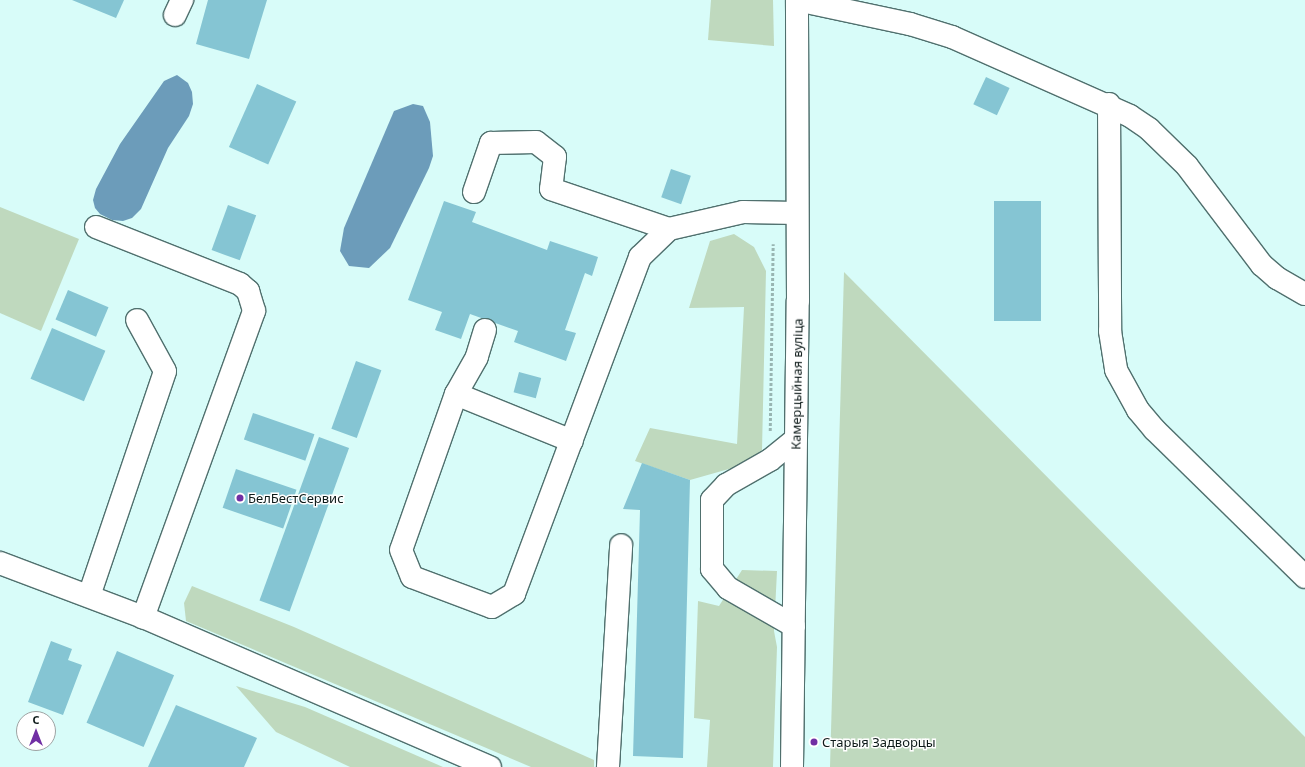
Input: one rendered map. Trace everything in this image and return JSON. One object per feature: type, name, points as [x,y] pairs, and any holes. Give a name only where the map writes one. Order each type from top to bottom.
[{"type":"main road","points":[[797,0],[910,24],[952,37],[1109,104],[1149,129],[1168,146],[1224,211],[1262,265],[1277,278],[1305,294]]},
{"type":"main road","name":"Камерцыйная вуліца","points":[[792,767],[796,438],[797,0]]},
{"type":"main road","points":[[1109,104],[1110,331],[1116,370],[1138,410],[1155,430],[1305,577]]},
{"type":"main road","points":[[474,192],[491,142],[536,142],[555,158],[551,189],[669,229]]},
{"type":"main road","points":[[485,330],[477,357],[456,394],[401,550],[412,577],[492,607],[514,594],[640,257],[669,229],[743,212],[797,213]]},
{"type":"main road","points":[[96,227],[240,284],[248,291],[254,311],[143,617]]},
{"type":"main road","points":[[89,596],[165,371],[137,320]]},
{"type":"main road","points":[[456,394],[572,441]]},
{"type":"main road","points":[[794,626],[728,588],[712,569],[712,500],[726,485],[770,460],[796,438]]},
{"type":"main road","points":[[608,767],[621,545]]},
{"type":"main road","points":[[0,563],[143,617],[490,767]]},
{"type":"path","points":[[770,460],[773,244]]},
{"type":"green space","points":[[711,0],[773,0],[774,46],[708,40]]},
{"type":"green space","points":[[0,207],[79,239],[41,331],[0,313]]},
{"type":"green space","points":[[734,234],[754,247],[766,271],[762,450],[743,465],[690,480],[635,461],[650,428],[737,444],[744,307],[689,308],[710,241]]},
{"type":"green space","points":[[844,272],[1305,737],[1305,767],[830,767]]},
{"type":"green space","points":[[742,570],[777,571],[774,631],[777,647],[773,767],[707,767],[710,720],[694,718],[698,601],[719,606]]},
{"type":"green space","points":[[192,586],[294,627],[594,760],[594,767],[531,767],[186,621],[184,603]]},
{"type":"green space","points":[[236,686],[305,707],[443,767],[350,767],[276,732]]},
{"type":"water","points":[[177,75],[188,83],[192,92],[193,104],[189,116],[168,148],[141,209],[132,218],[123,221],[112,220],[100,214],[95,208],[93,200],[96,189],[120,144],[164,81]]},
{"type":"water","points":[[413,104],[423,106],[430,122],[433,156],[429,168],[390,248],[369,268],[349,266],[340,251],[344,228],[394,111]]},
{"type":"building","points":[[72,0],[124,0],[116,18]]},
{"type":"building","points":[[208,0],[267,0],[249,59],[196,44]]},
{"type":"building","points":[[986,77],[1010,88],[997,115],[973,104]]},
{"type":"building","points":[[257,84],[296,101],[268,165],[229,147]]},
{"type":"building","points":[[671,169],[691,176],[681,204],[661,197]]},
{"type":"building","points":[[444,201],[476,212],[472,222],[547,250],[550,241],[598,257],[592,276],[585,273],[565,330],[576,333],[566,361],[514,342],[518,331],[470,314],[461,339],[435,330],[442,312],[408,300]]},
{"type":"building","points":[[994,201],[1041,201],[1041,321],[994,321]]},
{"type":"building","points":[[228,205],[256,215],[240,260],[212,250]]},
{"type":"building","points":[[68,290],[109,307],[96,337],[55,319]]},
{"type":"building","points":[[52,328],[105,351],[84,401],[31,379]]},
{"type":"building","points":[[356,361],[381,370],[357,438],[331,429]]},
{"type":"building","points":[[519,372],[541,378],[536,398],[514,392]]},
{"type":"building","points":[[253,413],[314,434],[305,461],[244,439]]},
{"type":"building","points":[[319,437],[349,448],[290,611],[259,601]]},
{"type":"building","points":[[642,463],[690,480],[683,758],[633,756],[640,510],[623,509]]},
{"type":"building","points":[[236,469],[297,490],[283,529],[223,508]]},
{"type":"building","points":[[51,641],[72,649],[68,660],[82,665],[63,715],[56,712],[56,711],[28,702]]},
{"type":"building","points":[[117,651],[174,675],[144,747],[87,723]]},
{"type":"building","points":[[176,705],[257,738],[244,767],[148,767]]},
{"type":"place","name":"БелБестСервис","points":[[240,498]]},
{"type":"place","name":"Старыя Задворцы","points":[[814,742]]}]
